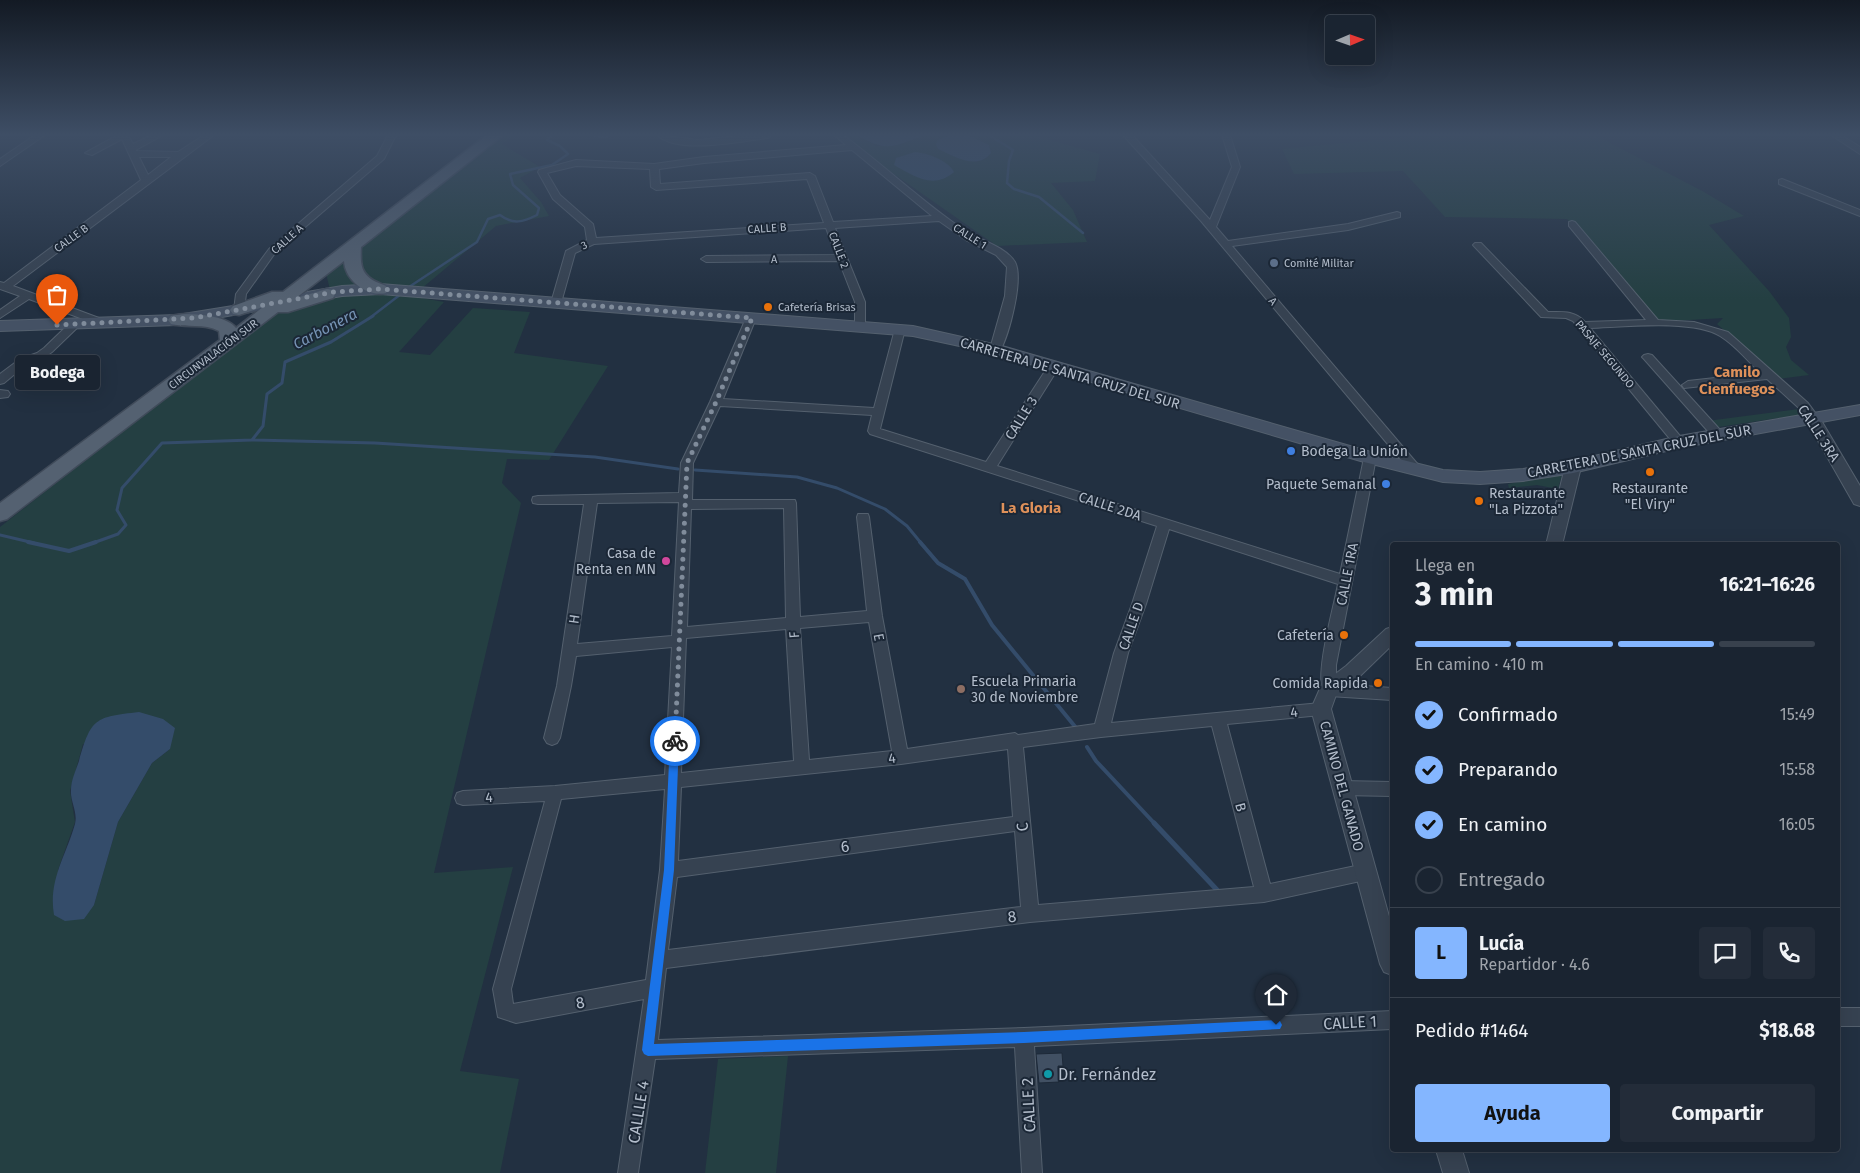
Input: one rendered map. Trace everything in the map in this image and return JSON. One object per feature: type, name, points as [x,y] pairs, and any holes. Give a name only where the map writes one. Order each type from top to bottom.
[{"type":"main road","name":"CIRCUNVALACIÓN SUR","points":[[0,514],[233,340],[426,190]]},
{"type":"main road","points":[[353,247],[351,263],[353,272],[366,284],[380,289]]},
{"type":"main road","points":[[263,317],[293,303],[327,294],[320,271]]},
{"type":"main road","points":[[233,340],[239,310],[300,287]]},
{"type":"main road","name":"CARRETERA DE SANTA CRUZ DEL SUR","points":[[0,326],[177,320],[327,294],[380,289],[900,329],[996,349],[1053,367],[1416,470],[1443,476],[1480,478],[1523,475],[1573,467],[1679,442],[1860,410]]},
{"type":"main road","points":[[177,320],[206,320],[220,324],[228,329],[233,340]]},
{"type":"street","name":"CALLE B","points":[[2,286],[135,190]]},
{"type":"street","name":"CALLE A","points":[[239,310],[240,294],[272,252],[343,190]]},
{"type":"street","name":"3","points":[[552,190],[556,197],[590,226],[592,241],[571,252],[556,303]]},
{"type":"street","name":"CALLE 2","points":[[815,190],[860,302],[860,326]]},
{"type":"street","name":"CALLE 1","points":[[906,190],[970,238],[1006,258],[1012,266],[1009,303],[996,349]]},
{"type":"street","name":"A","points":[[1176,190],[1225,244],[1416,470]]},
{"type":"street","points":[[1211,228],[1227,190]]},
{"type":"street","points":[[1801,190],[1860,213]]},
{"type":"street","points":[[1225,244],[1348,227],[1397,215]]},
{"type":"street","name":"CALLE B","points":[[592,241],[941,218]]},
{"type":"street","points":[[1572,224],[1655,323]]},
{"type":"street","name":"PASAJE SEGUNDO","points":[[1478,246],[1545,315],[1572,316],[1679,442]]},
{"type":"street","name":"A","points":[[706,259],[842,258]]},
{"type":"street","points":[[2,286],[103,323]]},
{"type":"street","points":[[0,314],[28,295]]},
{"type":"street","name":"CALLLE 4","points":[[628,1173],[648,1050],[669,870],[687,463],[716,402],[752,318]]},
{"type":"street","points":[[1581,325],[1655,323]]},
{"type":"street","name":"CALLE 3RA","points":[[1655,323],[1712,328],[1724,334],[1804,406],[1813,418],[1860,500]]},
{"type":"street","points":[[0,380],[24,361],[41,355],[48,350],[76,324]]},
{"type":"street","points":[[716,402],[878,412],[900,329]]},
{"type":"street","points":[[1648,357],[1718,435]]},
{"type":"street","name":"CALLE 3","points":[[989,468],[1053,367]]},
{"type":"street","points":[[1688,385],[1770,376]]},
{"type":"street","name":"CALLE 2DA","points":[[878,412],[874,431],[1346,581]]},
{"type":"street","name":"CALLE 1RA","points":[[1329,690],[1329,665],[1370,458]]},
{"type":"street","points":[[1555,542],[1573,467]]},
{"type":"street","points":[[538,500],[591,498],[686,501]]},
{"type":"street","name":"H","points":[[552,738],[564,686],[591,498]]},
{"type":"street","name":"F","points":[[686,501],[790,503],[802,767]]},
{"type":"street","name":"E","points":[[863,517],[875,616],[900,757]]},
{"type":"street","name":"CALLE D","points":[[1101,730],[1121,653],[1139,604],[1164,523]]},
{"type":"street","points":[[569,651],[794,622],[875,616]]},
{"type":"street","name":"CAMINO DEL GANADO","points":[[1390,636],[1353,671],[1329,690],[1321,709],[1390,957]]},
{"type":"street","points":[[1329,690],[1390,694]]},
{"type":"street","name":"4","points":[[463,798],[554,793],[673,781],[900,757],[1015,740],[1101,730],[1321,709]]},
{"type":"street","name":"B","points":[[1218,720],[1264,894]]},
{"type":"street","name":"C","points":[[1015,740],[1030,914]]},
{"type":"street","points":[[1342,788],[1390,789]]},
{"type":"street","name":"8","points":[[554,793],[502,989],[505,1010],[516,1014],[655,988]]},
{"type":"street","name":"6","points":[[669,870],[1021,823]]},
{"type":"street","name":"8","points":[[659,960],[1030,914],[1264,894],[1365,872]]},
{"type":"street","points":[[1840,1017],[1860,1017]]},
{"type":"street","name":"CALLE 1","points":[[648,1050],[1024,1037],[1390,1020]]},
{"type":"street","name":"CALLE 2","points":[[1024,1037],[1032,1173]]},
{"type":"street","points":[[1450,1152],[1456,1173]]},
{"type":"green space","points":[[434,190],[530,190],[541,202],[549,216],[496,226],[421,289],[378,284],[364,278],[358,260],[360,247]]},
{"type":"green space","points":[[916,190],[1056,190],[1073,210],[1087,242],[997,246]]},
{"type":"green space","points":[[1420,190],[1700,190],[1744,216],[1709,225],[1769,291],[1789,318],[1791,337],[1786,347],[1791,360],[1809,375],[1778,379],[1717,324],[1723,318],[1657,322],[1567,219],[1445,217]]},
{"type":"green space","points":[[345,258],[347,275],[359,285],[330,290],[326,273]]},
{"type":"green space","points":[[377,294],[411,296],[444,302],[399,352],[430,355],[473,308],[530,312],[514,353],[608,366],[549,460],[507,459],[502,483],[521,503],[434,873],[513,867],[460,1071],[519,1079],[500,1173],[0,1173],[0,527],[268,317],[300,304],[328,296]],"holes":[[[83,744],[170,749],[152,763],[118,822],[94,905],[58,870],[75,822],[70,791]]]},
{"type":"green space","points":[[1799,409],[1806,414],[1712,428],[1707,421]]},
{"type":"green space","points":[[1562,474],[1558,489],[1537,485],[1509,488],[1508,484]]},
{"type":"green space","points":[[788,1056],[776,1173],[705,1173],[718,1059]]},
{"type":"water","points":[[139,712],[163,719],[175,728],[170,749],[152,763],[118,822],[94,905],[84,919],[65,921],[54,915],[53,891],[76,820],[71,786],[83,747],[87,736],[97,722],[104,718]]},
{"type":"building","name":"Dr. Fernández","points":[[1062,1053],[1063,1066],[1058,1066],[1059,1082],[1039,1083],[1036,1054]]},
{"type":"waterway","name":"Carbonera","points":[[406,289],[477,242],[488,219],[500,215],[509,220],[518,221],[537,215],[539,208],[518,190]]},
{"type":"waterway","points":[[1016,190],[1039,197],[1083,233]]},
{"type":"waterway","name":"Carbonera","points":[[371,317],[401,294]]},
{"type":"waterway","name":"Carbonera","points":[[252,440],[263,426],[267,394],[282,383],[285,362],[331,342],[373,316]]},
{"type":"waterway","name":"Carbonera","points":[[93,543],[118,534],[126,525],[117,510],[122,488],[162,443],[252,440]]},
{"type":"waterway","points":[[252,440],[375,443],[595,457],[678,469]]},
{"type":"waterway","points":[[695,470],[797,477],[837,488],[885,509],[907,526],[921,543]]},
{"type":"waterway","name":"Carbonera","points":[[0,535],[34,543]]},
{"type":"waterway","name":"Carbonera","points":[[28,542],[69,551],[93,543]]},
{"type":"waterway","points":[[920,542],[938,563],[965,579],[992,625],[1077,729]]},
{"type":"waterway","points":[[1087,747],[1096,761],[1155,824]]},
{"type":"waterway","points":[[1154,823],[1218,891]]},
{"type":"way so far","points":[[57,325],[194,318],[334,292],[380,289],[752,318],[716,402],[687,463],[675,741]]},
{"type":"place","name":"Comité Militar","points":[[1274,263]]},
{"type":"place","name":"Cafetería Brisas","points":[[768,307]]},
{"type":"place","name":"Bodega","points":[[57,325]]},
{"type":"place","name":"Bodega La Unión","points":[[1291,451]]},
{"type":"place","name":"Restaurante \"El Viry\"","points":[[1650,472]]},
{"type":"place","name":"Paquete Semanal","points":[[1386,484]]},
{"type":"place","name":"Restaurante \"La Pizzota\"","points":[[1479,501]]},
{"type":"place","name":"Casa de Renta en MN","points":[[666,561]]},
{"type":"place","name":"Cafetería","points":[[1344,635]]},
{"type":"place","name":"Comida Rapida","points":[[1378,683]]},
{"type":"place","name":"Escuela Primaria 30 de Noviembre","points":[[961,689]]},
{"type":"place","name":"Dr. Fernández","points":[[1048,1074]]},
{"type":"district","name":"Camilo Cienfuegos","points":[[1737,380]]},
{"type":"district","name":"La Gloria","points":[[1031,508]]},
{"type":"route","points":[[675,741],[669,870],[648,1050],[1024,1037],[1276,1025]]}]
